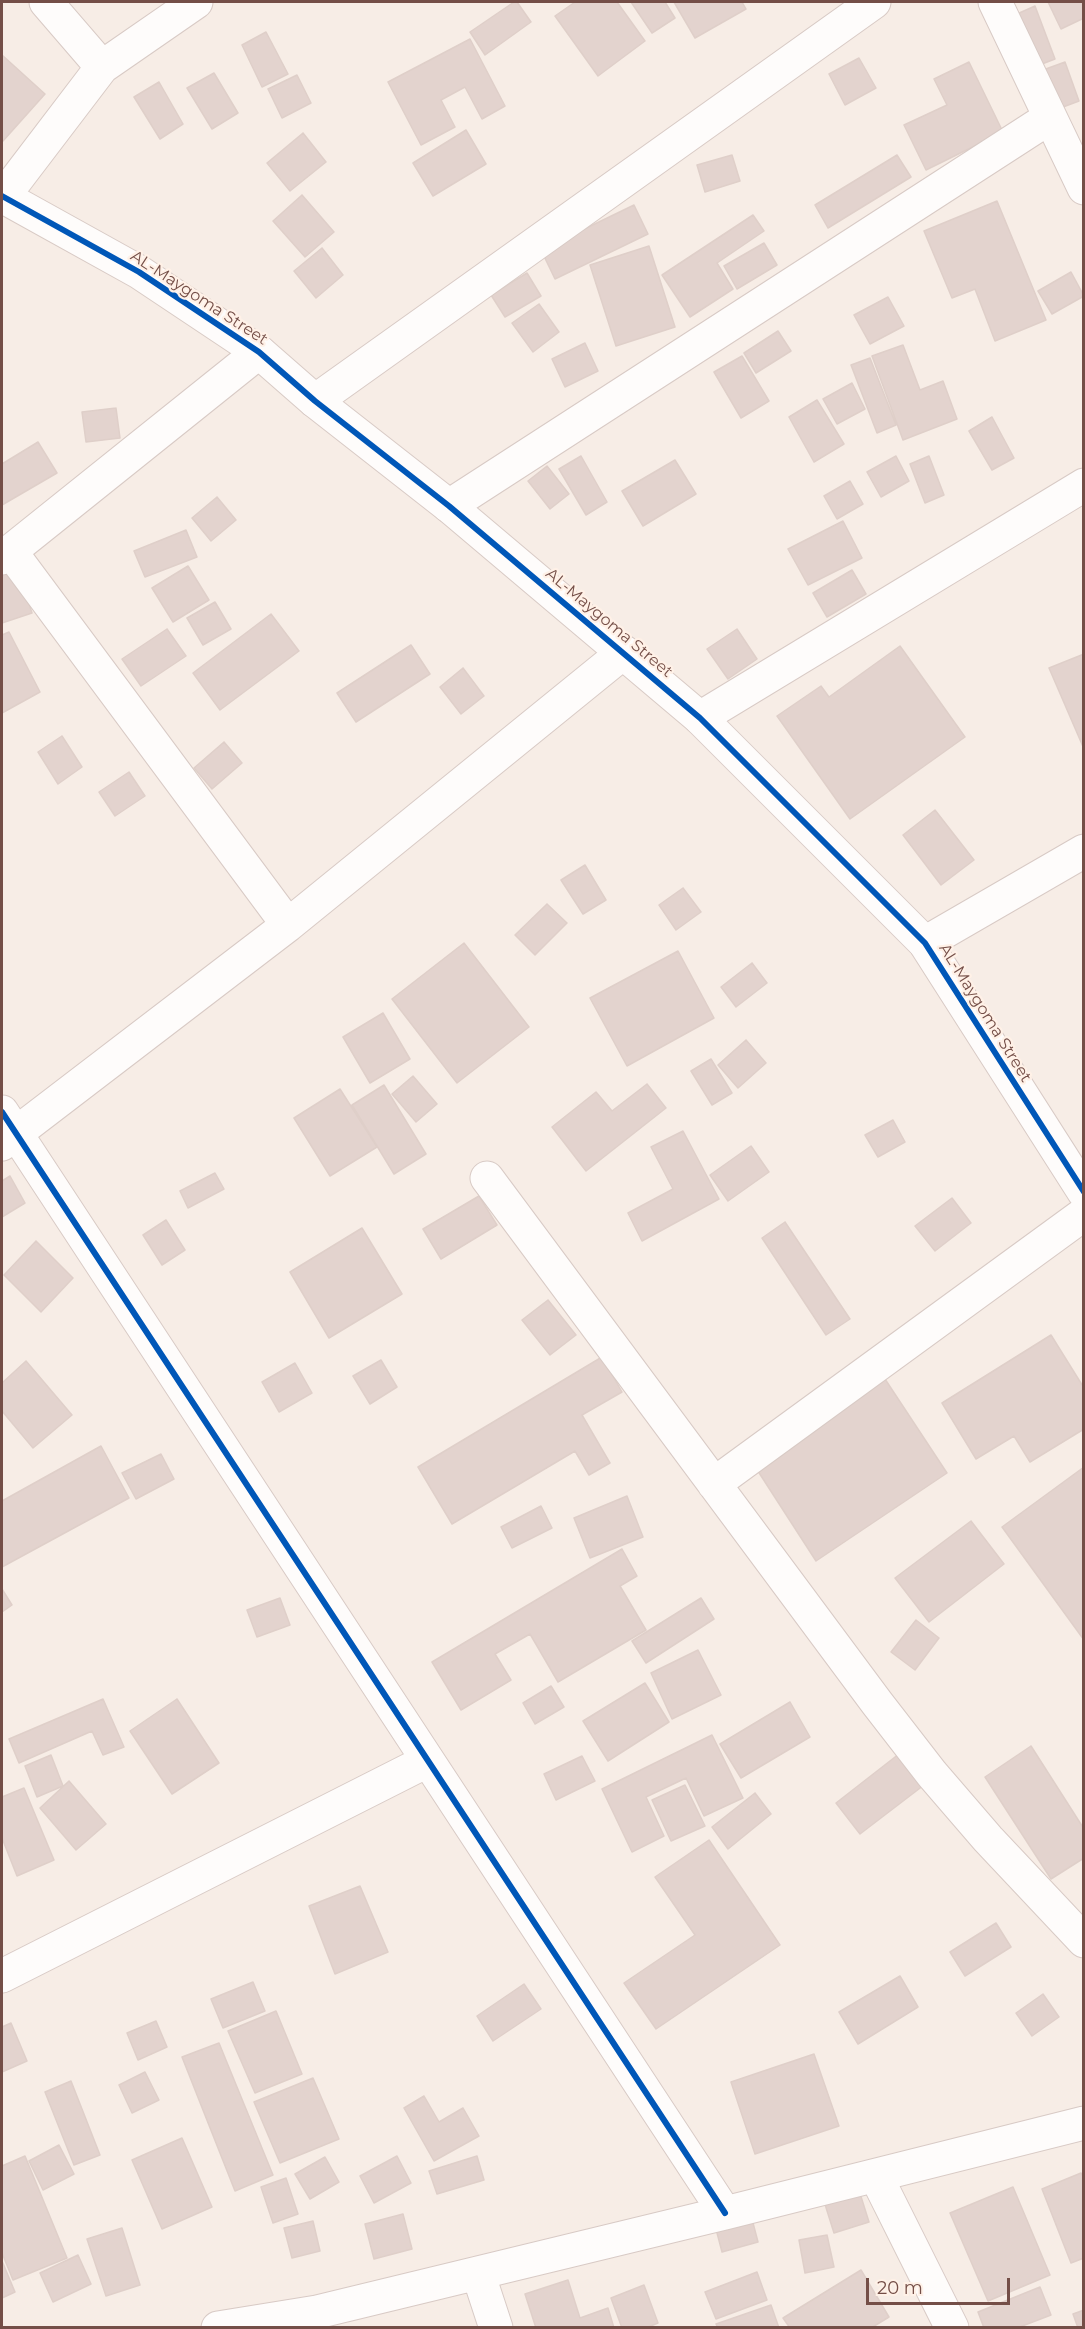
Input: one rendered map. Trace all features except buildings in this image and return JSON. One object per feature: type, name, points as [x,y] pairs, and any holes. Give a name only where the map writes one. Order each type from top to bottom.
[{"type":"street","points":[[46,2],[102,67]]},
{"type":"street","points":[[2,196],[102,67],[196,2]]},
{"type":"street","points":[[315,401],[874,2]]},
{"type":"street","points":[[995,2],[1083,188]]},
{"type":"street","points":[[449,506],[1049,118]]},
{"type":"street","name":"AL-Maygoma Street","points":[[2,196],[139,272],[259,352],[315,401],[449,506],[700,718],[925,943],[1083,1192]]},
{"type":"street","points":[[259,352],[6,555],[288,925]]},
{"type":"street","points":[[700,718],[1083,485]]},
{"type":"street","points":[[624,652],[288,925],[6,1130],[725,2213]]},
{"type":"street","points":[[925,943],[1083,851]]},
{"type":"street","points":[[487,1178],[870,1694],[932,1774],[988,1839],[1083,1941]]},
{"type":"street","points":[[714,1484],[1083,1214]]},
{"type":"street","points":[[2,1976],[427,1761]]},
{"type":"street","points":[[218,2328],[317,2312],[876,2176],[1083,2123]]},
{"type":"street","points":[[876,2176],[952,2328]]},
{"type":"street","points":[[478,2273],[496,2328]]},
{"type":"cycle path","points":[[2,196],[139,272],[259,352],[315,401],[449,506],[700,718],[925,943],[1084,1192]]},
{"type":"cycle path","points":[[2,1112],[725,2213]]}]
